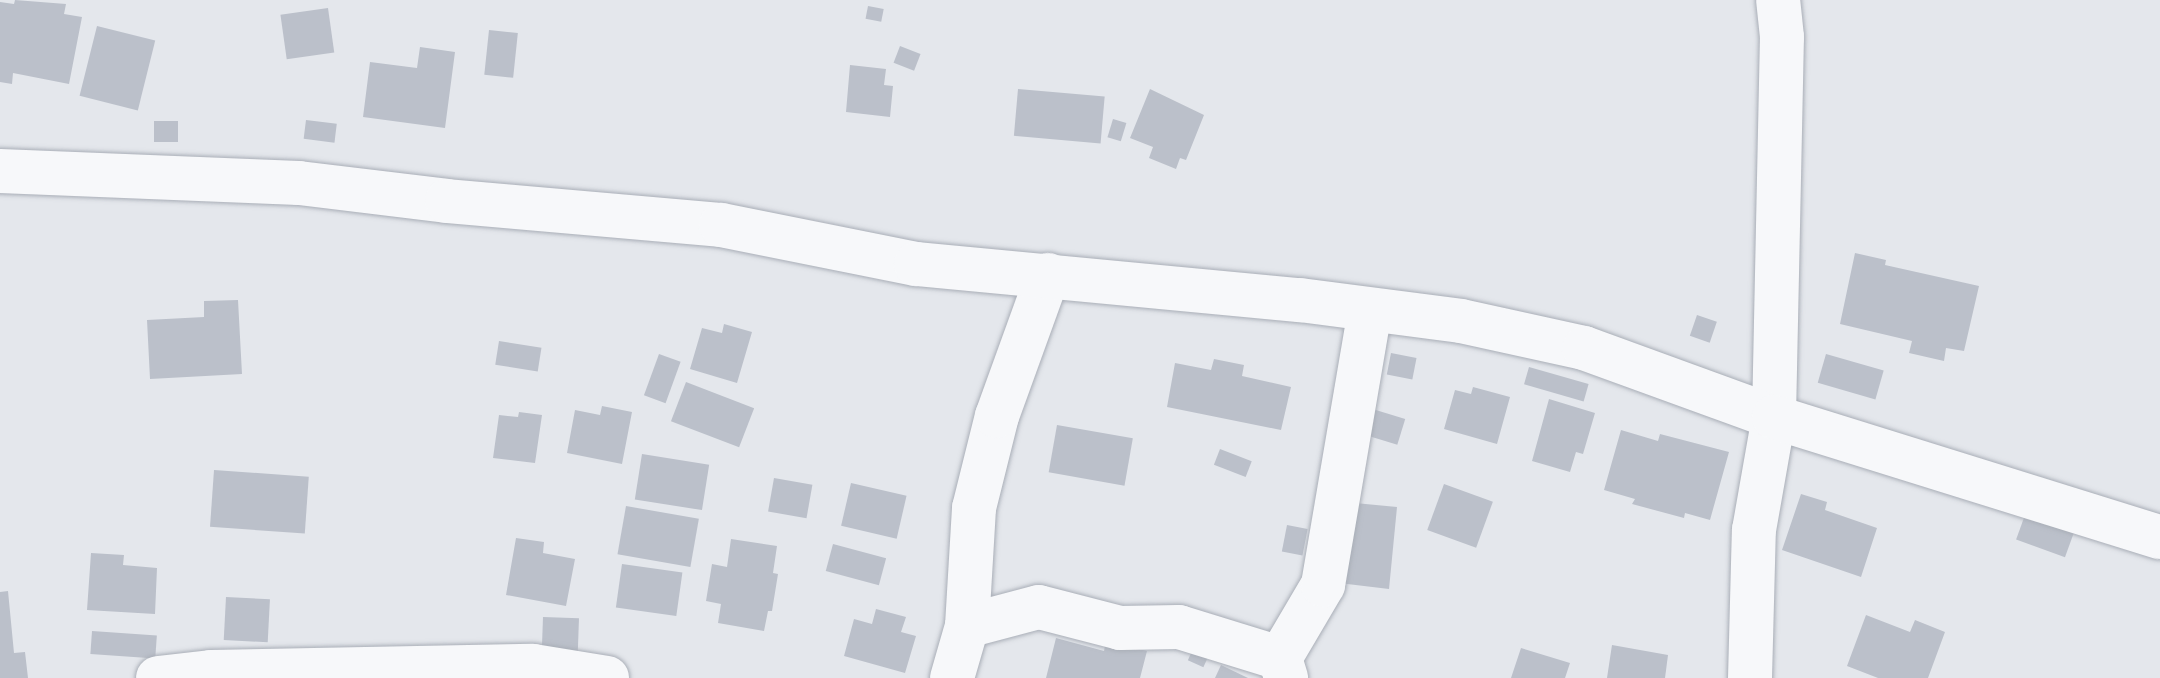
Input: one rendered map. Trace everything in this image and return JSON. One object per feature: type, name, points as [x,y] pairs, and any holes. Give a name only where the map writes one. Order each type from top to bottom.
[{"type":"street","points":[[1750,678],[1754,530],[1774,417],[1782,37],[1778,0]]},
{"type":"street","points":[[0,171],[299,183],[447,201],[721,225],[916,264],[1300,300],[1461,321],[1584,348],[1774,417],[2160,537]]},
{"type":"street","points":[[952,678],[967,626],[974,508],[997,416],[1048,275]]},
{"type":"street","points":[[967,626],[1039,607],[1120,628],[1179,627],[1283,668],[1323,585],[1370,311]]},
{"type":"street","points":[[158,678],[211,672],[533,666],[607,678]]},
{"type":"building","points":[[15,0],[66,4],[64,14],[82,17],[69,84],[13,73],[12,84],[0,82],[0,2],[14,4]]},
{"type":"building","points":[[868,6],[884,9],[881,22],[866,19]]},
{"type":"building","points":[[328,8],[334,53],[287,59],[280,15]]},
{"type":"building","points":[[97,26],[155,41],[138,110],[80,96]]},
{"type":"building","points":[[489,30],[518,33],[513,78],[484,75]]},
{"type":"building","points":[[900,46],[921,54],[914,71],[894,63]]},
{"type":"building","points":[[420,47],[455,52],[445,128],[363,117],[370,62],[417,68]]},
{"type":"building","points":[[850,65],[886,69],[884,85],[893,86],[890,117],[846,112]]},
{"type":"building","points":[[1018,89],[1105,97],[1101,143],[1014,136]]},
{"type":"building","points":[[1150,89],[1204,115],[1186,160],[1180,158],[1176,169],[1149,158],[1153,147],[1130,138]]},
{"type":"building","points":[[1113,119],[1126,123],[1121,141],[1107,137]]},
{"type":"building","points":[[306,120],[337,124],[334,143],[304,139]]},
{"type":"building","points":[[154,121],[178,121],[178,142],[154,142]]},
{"type":"building","points":[[1855,253],[1886,260],[1885,265],[1979,286],[1964,351],[1946,348],[1944,361],[1909,353],[1912,341],[1840,324]]},
{"type":"building","points":[[238,300],[242,374],[150,379],[147,320],[204,317],[204,301]]},
{"type":"building","points":[[1697,315],[1717,322],[1710,343],[1690,336]]},
{"type":"building","points":[[724,324],[752,332],[737,383],[690,369],[702,328],[722,333]]},
{"type":"building","points":[[499,341],[541,348],[538,371],[495,365]]},
{"type":"building","points":[[1391,353],[1417,358],[1412,380],[1387,375]]},
{"type":"building","points":[[659,354],[681,362],[666,403],[644,395]]},
{"type":"building","points":[[1826,354],[1884,371],[1875,399],[1818,383]]},
{"type":"building","points":[[1214,359],[1244,365],[1242,376],[1291,387],[1281,430],[1167,407],[1175,363],[1211,370]]},
{"type":"building","points":[[1529,367],[1589,384],[1584,401],[1524,384]]},
{"type":"building","points":[[686,382],[754,408],[739,447],[671,421]]},
{"type":"building","points":[[1473,387],[1510,397],[1497,444],[1444,429],[1455,390],[1471,394]]},
{"type":"building","points":[[1549,399],[1595,413],[1583,454],[1576,452],[1570,472],[1532,461]]},
{"type":"building","points":[[602,406],[632,412],[622,464],[567,453],[575,410],[600,415]]},
{"type":"building","points":[[1366,407],[1405,419],[1397,445],[1358,433]]},
{"type":"building","points":[[519,412],[542,415],[535,463],[493,458],[499,415],[518,417]]},
{"type":"building","points":[[1057,425],[1133,438],[1124,486],[1049,472]]},
{"type":"building","points":[[1621,430],[1658,441],[1660,434],[1729,452],[1710,520],[1685,513],[1684,518],[1632,504],[1635,499],[1604,490]]},
{"type":"building","points":[[1220,449],[1252,461],[1246,477],[1214,465]]},
{"type":"building","points":[[642,454],[709,465],[702,510],[635,499]]},
{"type":"building","points":[[214,470],[309,477],[305,533],[210,527]]},
{"type":"building","points":[[774,478],[812,485],[807,518],[768,511]]},
{"type":"building","points":[[851,483],[907,496],[897,539],[841,526]]},
{"type":"building","points":[[1444,484],[1493,502],[1476,548],[1427,530]]},
{"type":"building","points":[[1801,494],[1827,502],[1825,510],[1877,528],[1861,577],[1782,550]]},
{"type":"building","points":[[1355,503],[1397,507],[1389,589],[1339,583]]},
{"type":"building","points":[[626,506],[699,519],[690,567],[617,554]]},
{"type":"building","points":[[2025,515],[2074,533],[2065,557],[2016,539]]},
{"type":"building","points":[[1287,525],[1308,529],[1302,556],[1282,552]]},
{"type":"building","points":[[516,538],[544,542],[543,553],[575,559],[566,606],[506,595]]},
{"type":"building","points":[[731,539],[777,546],[773,573],[778,574],[772,611],[768,611],[764,631],[718,623],[721,604],[706,601],[712,564],[727,567]]},
{"type":"building","points":[[833,544],[886,558],[879,585],[826,571]]},
{"type":"building","points":[[91,553],[124,555],[123,565],[157,568],[155,614],[87,610]]},
{"type":"building","points":[[622,564],[682,572],[676,616],[616,608]]},
{"type":"building","points":[[8,591],[14,653],[25,652],[28,678],[0,678],[0,592]]},
{"type":"building","points":[[226,597],[270,599],[268,642],[224,640]]},
{"type":"building","points":[[876,609],[906,617],[901,632],[916,636],[905,673],[844,656],[854,619],[872,624]]},
{"type":"building","points":[[1866,615],[1910,632],[1915,620],[1945,632],[1928,678],[1878,678],[1847,666]]},
{"type":"building","points":[[543,617],[579,618],[578,651],[542,650]]},
{"type":"building","points":[[92,631],[157,636],[155,658],[90,654]]},
{"type":"building","points":[[1056,638],[1104,651],[1106,641],[1147,651],[1140,678],[1046,678]]},
{"type":"building","points":[[1196,642],[1212,649],[1203,667],[1188,660]]},
{"type":"building","points":[[1612,645],[1668,655],[1665,678],[1607,678]]},
{"type":"building","points":[[1521,648],[1570,663],[1565,678],[1511,678]]},
{"type":"building","points":[[1221,665],[1248,678],[1215,678]]}]
